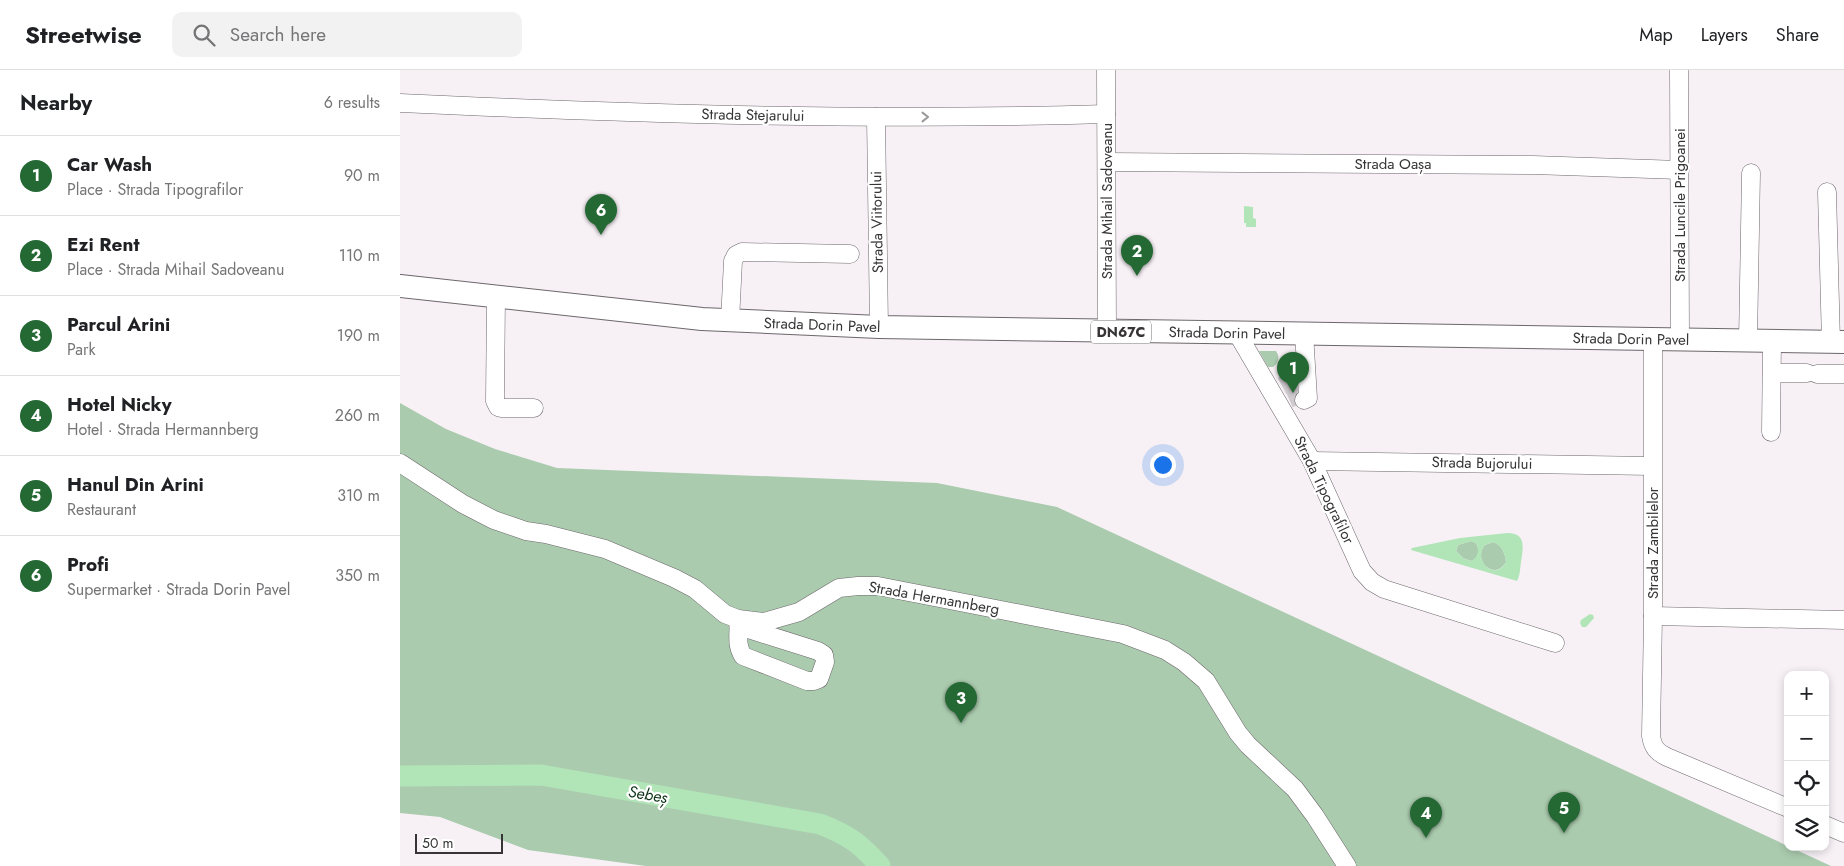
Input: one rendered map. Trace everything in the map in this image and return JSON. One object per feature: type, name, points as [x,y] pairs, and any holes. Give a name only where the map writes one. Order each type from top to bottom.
[{"type":"main road","name":"Strada Dorin Pavel","points":[[400,286],[730,321],[879,327],[1838,342]]},
{"type":"street","name":"Strada Mihail Sadoveanu","points":[[1106,70],[1107,331]]},
{"type":"street","name":"Strada Luncile Prigoanei","points":[[1679,70],[1680,340]]},
{"type":"street","name":"Strada Stejarului","points":[[400,103],[629,113],[876,117],[1106,114]]},
{"type":"street","name":"Strada Viitorului","points":[[876,117],[879,327]]},
{"type":"street","name":"Strada Oașa","points":[[1106,162],[1533,165],[1680,170]]},
{"type":"street","points":[[1748,341],[1751,173]]},
{"type":"street","points":[[1827,192],[1838,342]]},
{"type":"street","points":[[730,321],[733,261],[736,255],[742,252],[850,254]]},
{"type":"street","points":[[496,296],[495,401],[501,408],[534,408]]},
{"type":"street","name":"Strada Tipografilor","points":[[1237,333],[1291,393],[1312,460],[1362,571],[1372,582],[1384,588],[1555,644]]},
{"type":"street","points":[[1291,393],[1304,333]]},
{"type":"street","name":"Strada Zambilelor","points":[[1653,339],[1651,736],[1653,747],[1667,757],[1784,806]]},
{"type":"street","points":[[1771,432],[1772,341]]},
{"type":"street","points":[[1772,372],[1844,374]]},
{"type":"street","name":"Strada Bujorului","points":[[1312,460],[1652,466]]},
{"type":"street","name":"Strada Hermannberg","points":[[400,463],[463,504],[494,520],[526,531],[546,534],[605,549],[674,578],[695,589],[738,623],[764,622],[799,612],[839,588],[878,586],[1123,634],[1165,650],[1184,662],[1206,681],[1238,733],[1295,789],[1316,816],[1347,866]]},
{"type":"street","points":[[1653,616],[1844,620]]},
{"type":"street","points":[[738,623],[818,651],[824,655],[820,679],[807,681],[743,656],[737,641],[738,623]]},
{"type":"street","points":[[1829,827],[1844,833]]},
{"type":"shaded area","points":[[1244,206],[1253,207],[1253,218],[1256,219],[1256,227],[1246,227],[1246,223],[1244,223]]},
{"type":"shaded area","points":[[1259,351],[1276,351],[1277,364],[1273,367],[1268,367]]},
{"type":"shaded area","points":[[400,403],[446,429],[495,449],[557,468],[937,483],[1057,507],[1784,844],[1784,851],[1799,851],[1831,866],[646,866],[528,850],[440,817],[400,813]]},
{"type":"shaded area","points":[[1507,533],[1521,538],[1523,547],[1517,581],[1411,550],[1412,548],[1460,538]],"holes":[[[1471,541],[1476,543],[1478,551],[1477,556],[1471,561],[1463,558],[1456,551],[1458,545]],[[1493,542],[1503,550],[1506,562],[1501,568],[1496,570],[1486,567],[1481,557],[1485,545]]]},
{"type":"shaded area","points":[[1471,541],[1476,543],[1478,551],[1476,558],[1471,561],[1463,558],[1456,551],[1458,545]]},
{"type":"shaded area","points":[[1493,542],[1503,550],[1506,562],[1501,568],[1496,570],[1486,567],[1481,557],[1485,545]]},
{"type":"shaded area","points":[[1590,614],[1594,618],[1586,627],[1582,627],[1581,620]]},
{"type":"waterway","name":"Sebeș","points":[[400,776],[541,775],[820,824],[853,840],[880,866]]},
{"type":"tunnel","points":[[1282,386],[1293,380]]},
{"type":"tunnel","points":[[1289,399],[1300,394]]},
{"type":"place","name":"Profi","points":[[601,235]]},
{"type":"place","name":"Ezi Rent","points":[[1137,276]]},
{"type":"place","name":"Car Wash","points":[[1293,393]]},
{"type":"place","name":"Parcul Arini","points":[[961,723]]},
{"type":"place","name":"Hanul Din Arini","points":[[1564,833]]},
{"type":"place","name":"Hotel Nicky","points":[[1426,838]]}]
